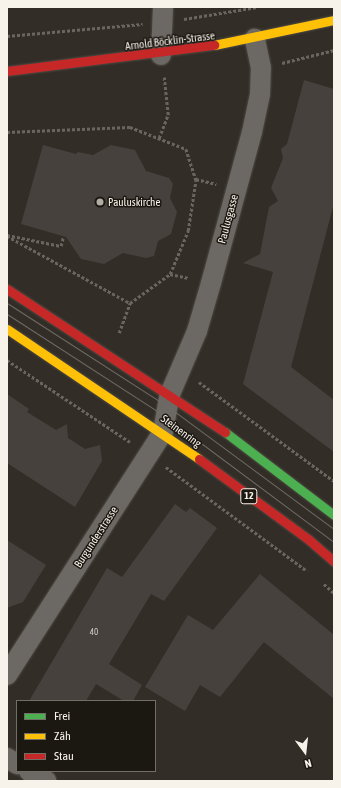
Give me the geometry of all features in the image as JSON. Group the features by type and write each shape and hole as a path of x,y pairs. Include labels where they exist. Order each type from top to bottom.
{"main road":[{"name":"Arnold Böcklin-Strasse","path":"7,71 161,55 255,39 334,20"},
{"path":"7,290 110,354 250,449 334,515"},
{"name":"Steinenring","path":"7,328 163,432 308,538 334,562"}],"street":[{"path":"161,55 162,14"},
{"name":"Paulusgasse","path":"170,394 197,331 252,132 260,94 261,68 255,39"},
{"name":"Burgunderstrasse","path":"7,675 163,432 170,394"},
{"path":"7,758 16,763"},
{"path":"31,772 46,781"}],"path":[{"path":"7,36 162,14 212,16 257,7"},
{"path":"261,68 334,50"},
{"path":"158,138 168,115 161,55"},
{"path":"7,132 130,127 186,149 196,179 188,231 170,274 130,304 110,354"},
{"path":"196,179 214,184"},
{"path":"7,235 130,304"},
{"path":"7,235 61,246 63,236"},
{"path":"170,274 192,279"},
{"path":"7,360 134,444"},
{"path":"164,465 308,572"},
{"path":"320,581 334,593"}],"building":[{"path":"304,80 334,89 334,203 291,367 334,400 334,452 243,384 273,272 243,263 260,254 269,207 278,201 271,188 283,158 281,149 287,144"},
{"name":"Pauluskirche","path":"43,145 76,154 78,152 93,155 111,145 135,150 146,171 169,178 173,184 170,198 177,212 171,234 158,241 154,256 146,258 123,253 104,264 81,259 66,237 21,224"},
{"path":"7,394 29,409 27,412 56,430 67,424 68,438 85,449 100,445 102,461 75,507 7,463"},
{"path":"175,504 186,512 190,508 217,528 164,601 151,594 109,664 142,685 134,700 122,700 96,684 87,700 30,700 107,568 122,577"},
{"path":"7,540 46,565 23,602 7,608"},
{"path":"260,574 334,635 334,699 264,642 220,697 200,685 185,711 145,687 188,615 213,630"}],"tram line":[{"path":"7,303 167,406 334,529"},
{"path":"7,314 166,417 334,542"}],"traffic: fast":[{"path":"225,432 334,515"}],"traffic: slow":[{"path":"214,45 334,20"},
{"path":"7,329 199,459"}],"traffic: jam":[{"path":"7,71 214,45"},
{"path":"7,289 225,432"},
{"path":"199,459 308,539 334,562"}],"place":[{"name":"Pauluskirche","path":"100,202"}]}
